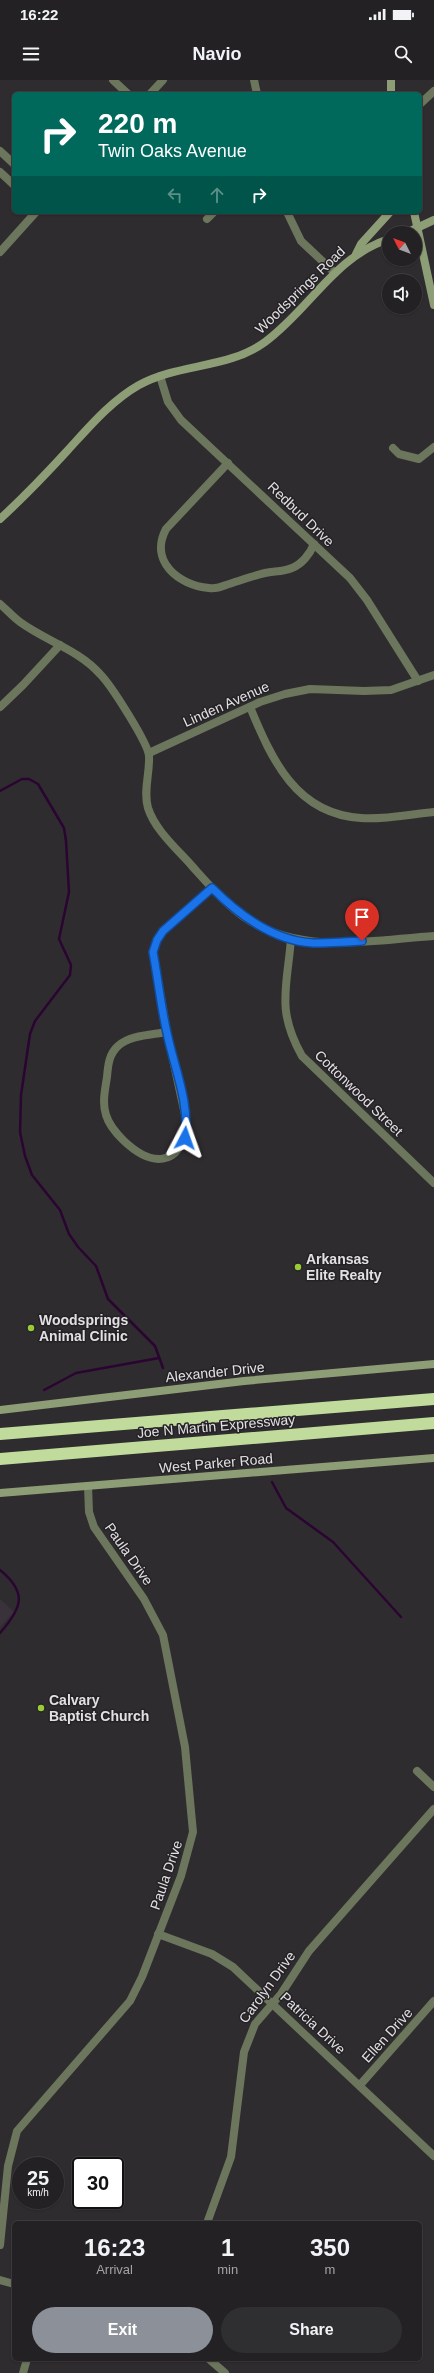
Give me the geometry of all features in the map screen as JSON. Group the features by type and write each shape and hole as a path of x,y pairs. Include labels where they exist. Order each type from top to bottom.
{"highway":[{"name":"Joe N Martin Expressway","path":"0,1434 434,1399"},
{"name":"Joe N Martin Expressway","path":"0,1459 434,1423"}],"street":[{"path":"113,80 126,92"},
{"path":"152,92 163,80"},
{"path":"254,80 257,92"},
{"path":"391,80 391,92"},
{"path":"422,102 434,90"},
{"path":"0,151 12,162"},
{"path":"0,172 12,183"},
{"path":"0,252 34,214"},
{"path":"207,219 212,214"},
{"path":"288,214 301,241 335,273"},
{"path":"356,254 361,244 388,214"},
{"path":"414,214 417,226"},
{"path":"422,227 434,220"},
{"name":"Woodsprings Road","path":"0,519 26,496 94,421 121,397 160,376 230,359 252,350 276,333 335,273 356,254 382,241"},
{"path":"422,248 434,305"},
{"name":"Redbud Drive","path":"160,376 165,394 174,411 350,578 367,600 418,681"},
{"path":"393,448 399,454 419,459 434,447"},
{"path":"228,463 166,529 162,536 160,552 164,564 171,572 190,585 217,588 256,576 292,568 307,556 314,544"},
{"path":"0,604 20,622 86,661 100,674 136,729 149,753 149,770 145,797 149,810 170,840 229,906 251,921 291,939 312,943 434,936"},
{"path":"0,707 24,685 60,645"},
{"name":"Linden Avenue","path":"149,753 275,696 300,690 391,690 434,675"},
{"path":"250,707 274,762 297,790 312,803 334,813 363,818 434,812"},
{"path":"167,1032 131,1039 112,1052 103,1103 106,1116 113,1129 135,1151 146,1158 156,1160 172,1154 179,1147 185,1138 187,1124 185,1109 167,1032 153,952 157,940 169,925 212,888"},
{"name":"Cottonwood Street","path":"291,939 284,1003 292,1038 302,1056 434,1183"},
{"name":"Alexander Drive","path":"0,1410 244,1381 434,1364"},
{"name":"West Parker Road","path":"0,1493 434,1458"},
{"name":"Paula Drive","path":"0,2245 8,2166 17,2131 123,2011 142,1977 191,1847 194,1832 185,1747 163,1635 144,1599 94,1527 89,1512 88,1486"},
{"path":"417,1771 434,1787"},
{"name":"Carolyn Drive","path":"208,2221 231,2157 247,2040 255,2024 281,1994 309,1951 434,1809"},
{"name":"Patricia Drive","path":"158,1934 212,1954 228,1962 434,2156"},
{"name":"Ellen Drive","path":"360,2085 434,2002"},
{"path":"0,2280 12,2283"},
{"path":"23,2373 27,2361"},
{"path":"211,2361 225,2373"}],"shaded area":[{"path":"0,1599 14,1612 0,1627"}],"waterway":[{"path":"0,791 22,779 29,779 38,784 64,828 66,841 69,892 59,939 71,965 70,975 35,1021 30,1034 21,1095 20,1132 25,1156 32,1175 60,1210 69,1234 78,1247 96,1266 108,1299 155,1346 163,1368"},
{"path":"44,1390 76,1373 159,1358"},
{"path":"272,1482 286,1508 333,1542 401,1617"},
{"path":"0,1570 15,1586 19,1601 13,1616 0,1633"}],"place":[{"name":"Arkansas Elite Realty","path":"298,1267"},
{"name":"Woodsprings Animal Clinic","path":"31,1328"},
{"name":"Calvary Baptist Church","path":"41,1708"}],"route":[{"path":"185,1138 187,1124 185,1109 167,1032 153,952 157,940 163,931 212,888 229,906 251,921 291,939 312,943 362,941"}]}
